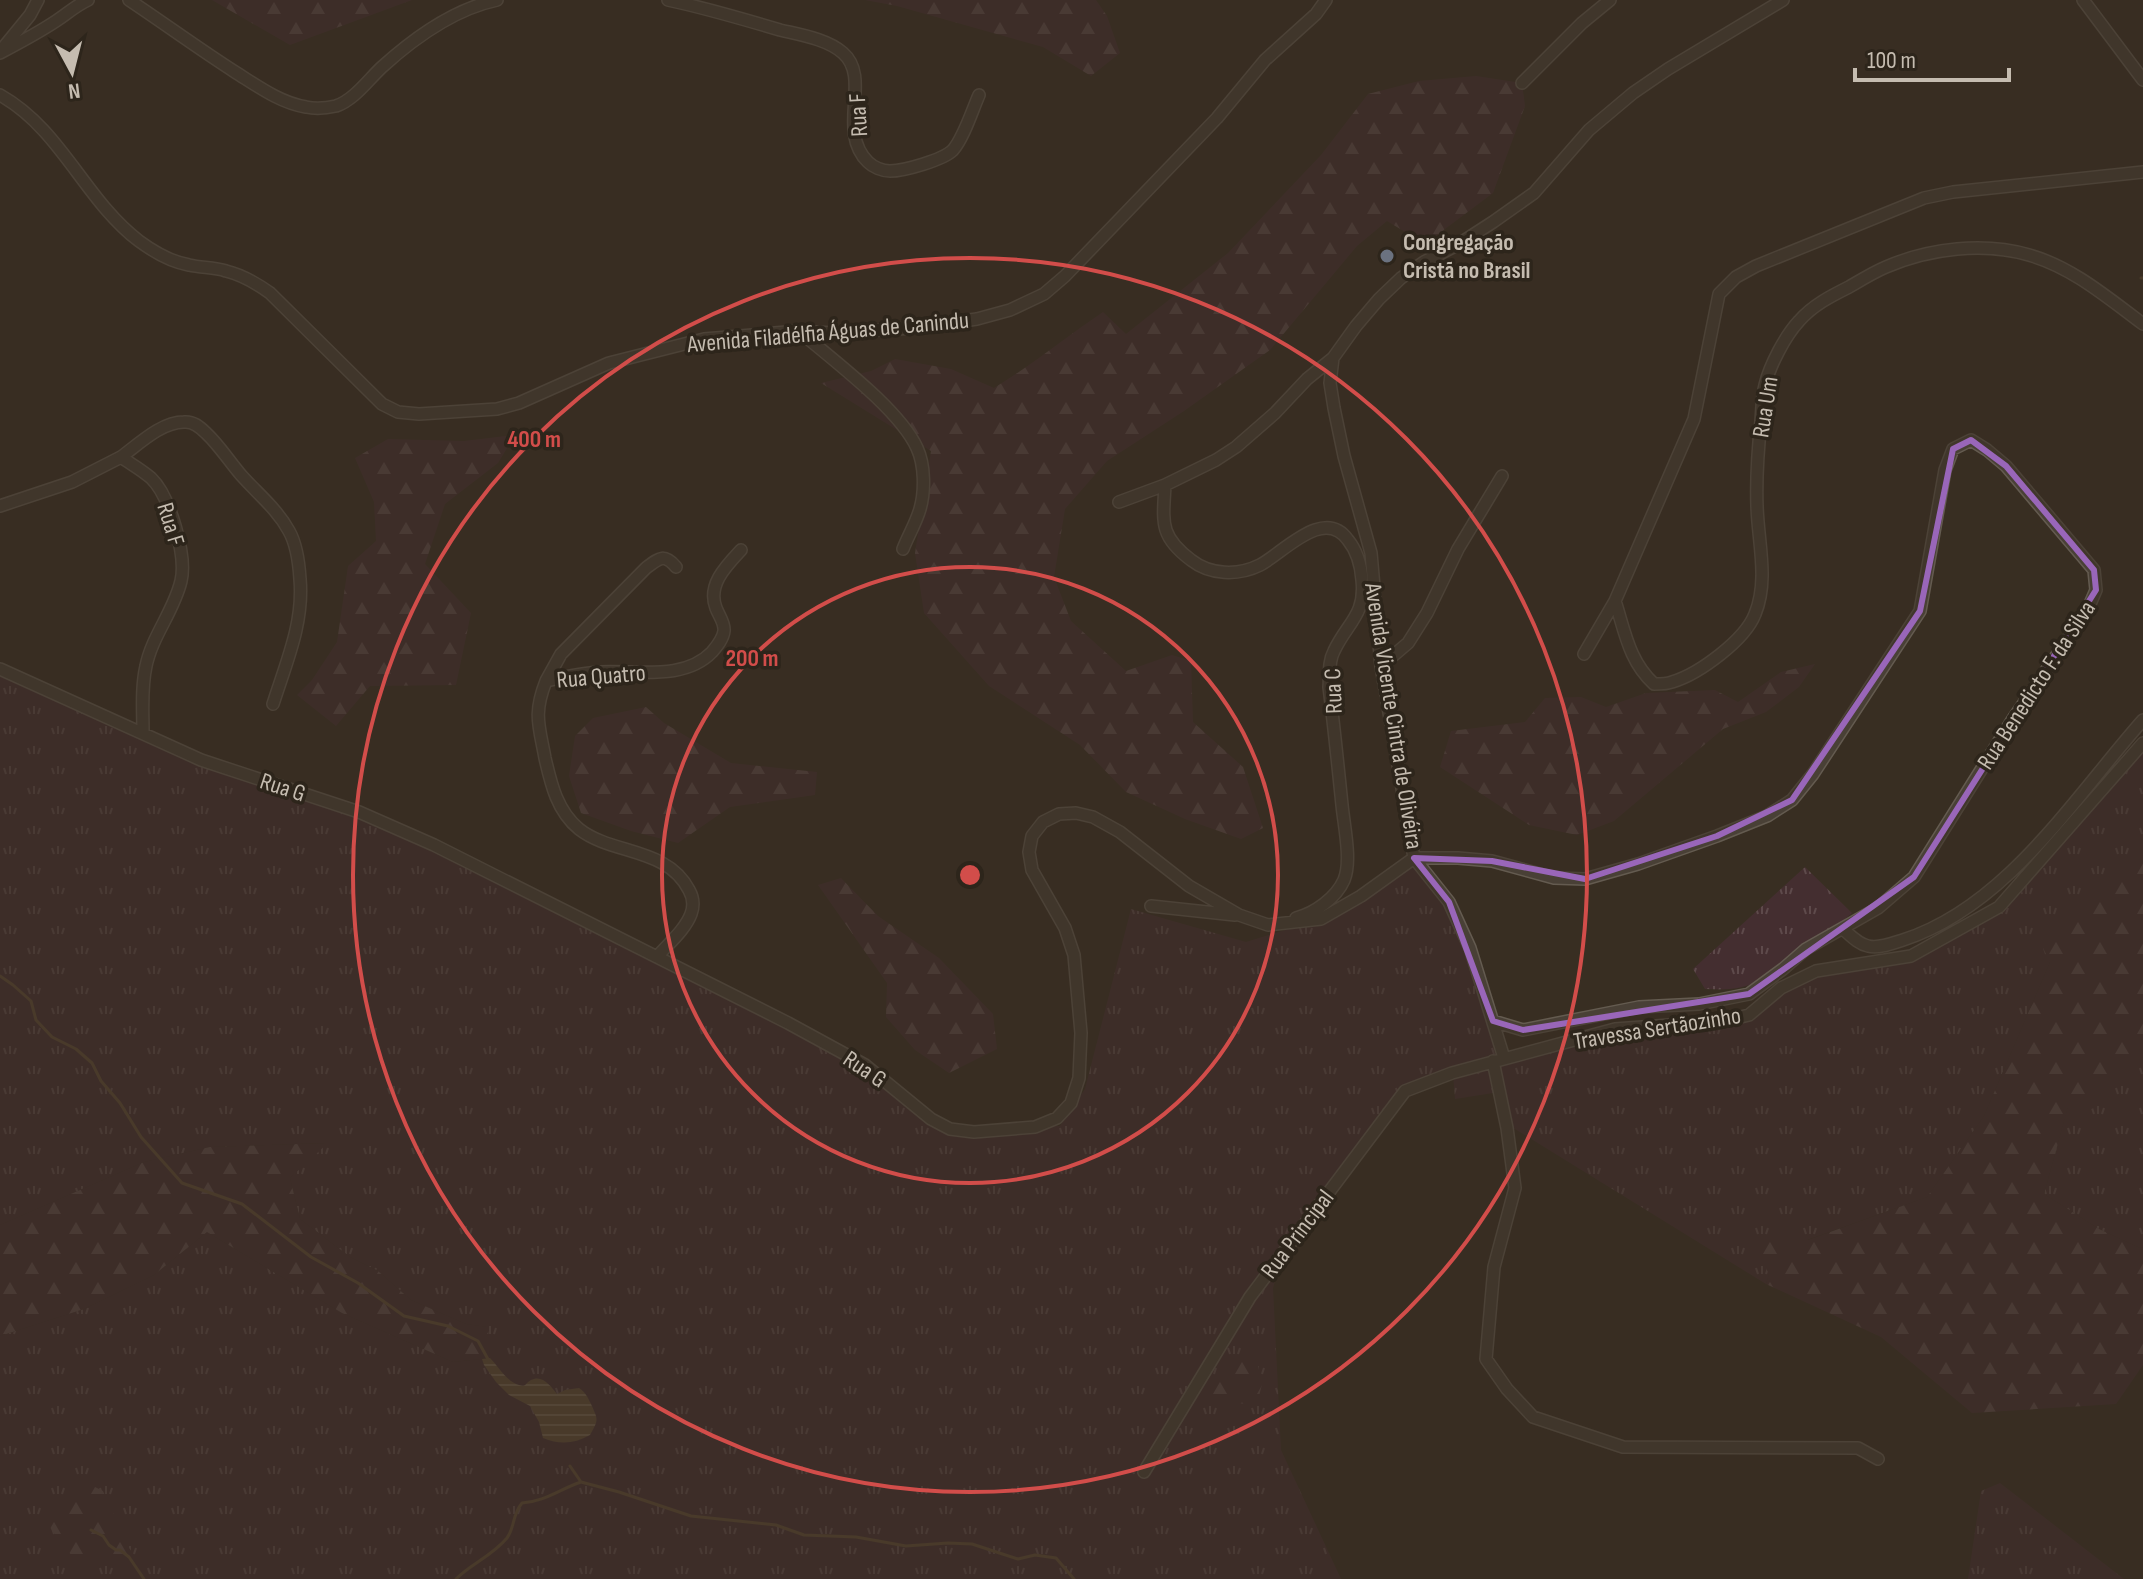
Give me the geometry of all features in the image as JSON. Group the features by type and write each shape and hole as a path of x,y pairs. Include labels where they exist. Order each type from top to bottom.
{"street":[{"path":"0,52 38,0"},
{"path":"0,52 88,0"},
{"path":"129,0 250,81 292,103 320,108 346,101 432,28 471,8 497,0"},
{"name":"Rua F","path":"668,0 822,41 845,54 852,64 856,81 853,111 858,146 868,162 881,170 898,170 946,155 955,147 979,95"},
{"name":"Avenida Filadélfia Águas de Canindu","path":"0,95 17,104 45,130 115,219 143,244 176,261 228,271 270,293 382,404 398,412 419,414 497,409 519,403 609,363 690,342 734,335 799,331 833,333 964,321 1010,310 1044,294 1217,118 1265,60 1316,14 1326,0"},
{"path":"1522,83 1582,23 1610,0"},
{"path":"1119,502 1165,485 1236,447 1333,358 1371,308 1401,278 1459,244 1534,193 1589,130 1619,104 1668,69 1783,0"},
{"path":"2083,0 2143,80"},
{"path":"1584,654 1615,601 1694,419 1719,294 1736,277 1924,198 1953,192 2143,172"},
{"name":"Rua Um","path":"1615,601 1634,661 1654,684 1670,683 1691,674 1724,653 1754,619 1763,578 1757,506 1757,453 1765,386 1771,366 1798,322 1819,302 1886,267 1924,254 1979,248 2003,249 2032,256 2066,270 2143,324"},
{"path":"799,331 904,426 919,451 923,481 920,508 903,549"},
{"name":"Avenida Vicente Cintra de Olivéira","path":"1333,358 1330,383 1334,408 1371,553 1381,666 1414,858 1449,902 1470,948 1493,1021 1499,1059 1515,1188 1494,1267 1486,1359 1507,1389 1533,1417 1623,1447 1858,1448 1878,1459"},
{"path":"0,506 72,482 121,457 159,430 176,423 190,422 204,431 271,505 290,533 296,551 302,602 296,633 273,704"},
{"name":"Rua Benedicto F. da Silva","path":"1414,858 1492,861 1554,878 1585,879 1638,864 1730,831 1767,816 1792,800 1813,774 1920,611 1945,470 1953,449 1971,440 2006,466 2094,570 2096,590 2087,611 2013,719 1914,877 1878,908 1806,949 1749,994 1699,1004 1639,1007 1523,1030 1493,1021"},
{"name":"Rua F","path":"121,457 153,480 162,493 175,524 182,565 178,590 146,666 143,733"},
{"path":"1381,666 1408,643 1427,613 1458,549 1502,476"},
{"name":"Rua C","path":"1165,485 1163,513 1169,541 1197,565 1219,573 1242,572 1260,565 1302,536 1320,528 1334,528 1344,533 1355,548 1363,602 1333,652 1329,687 1347,870 1343,883 1329,901 1304,915 1268,925"},
{"name":"Rua Quatro","path":"657,957 691,913 693,897 686,883 670,869 652,857 580,830 560,806 551,784 537,714 539,697 546,681 593,672 668,671 703,661 721,641 724,630 715,606 715,584 741,550"},
{"path":"546,681 561,654 646,568 664,558 670,559 676,567"},
{"name":"Rua G","path":"0,669 201,760 359,812 434,845 788,1023 865,1065 931,1119 950,1129 974,1132 1035,1127 1057,1118 1071,1103 1079,1078 1081,1033 1074,955 1065,928 1032,870 1029,852 1032,836 1043,822 1059,814 1076,813 1093,817 1120,832 1189,886 1239,915 1268,925 1321,919 1361,896 1414,858"},
{"path":"1843,929 1867,946 1888,945 1926,933 1960,913 2007,875 2045,835 2143,720"},
{"name":"Travessa Sertãozinho","path":"1499,1059 1615,1029 1724,1021 1749,1015 1781,988 1816,971 1911,956 1999,907 2143,743"},
{"path":"1151,906 1239,915"},
{"name":"Rua Principal","path":"1144,1472 1250,1297 1405,1091 1499,1059"}],"highlighted area":[{"path":"1971,440 2006,466 2094,570 2096,590 1914,877 1749,994 1523,1030 1493,1021 1449,902 1414,858 1492,861 1585,879 1717,836 1792,800 1920,611 1953,449"}],"green space":[{"path":"212,0 412,0 290,45"},
{"path":"865,0 1096,0 1107,16 1120,53 1091,76 1043,47"},
{"path":"1476,76 1522,83 1525,106 1493,193 1425,244 1387,221 1357,246 1270,350 1107,461 1065,509 1054,577 1071,621 1126,671 1172,655 1191,661 1193,722 1243,767 1263,828 1241,839 1185,819 1126,792 1080,745 989,686 924,613 915,553 931,451 821,383 871,371 895,359 951,369 994,388 1103,312 1126,334 1228,253 1321,155 1368,94 1419,81"},
{"path":"515,435 498,463 445,504 425,564 471,613 456,685 370,686 336,726 297,695 312,680 337,642 348,566 376,541 374,502 355,458 388,439 464,441"},
{"path":"1815,664 1799,687 1766,712 1723,729 1614,821 1577,835 1529,825 1440,767 1451,731 1525,722 1545,698 1581,697 1606,707 1646,693 1715,690 1738,702 1781,672"},
{"path":"0,668 143,733 359,812 865,1065 950,1129 1060,1126 1085,1089 1131,909 1246,942 1321,919 1414,858 1449,902 1504,1057 1615,1029 1749,1015 1816,971 1911,956 1999,907 2143,743 2143,855 2050,962 1984,1116 1927,1197 1807,1240 1762,1238 1769,1274 1766,1284 1515,1129 1507,1128 1499,1092 1455,1099 1453,1074 1405,1091 1284,1251 1273,1288 1281,1450 1341,1579 0,1579 0,1336 84,1309 154,1275 207,1232 342,1313 453,1362 490,1358 487,1327 466,1324 411,1300 378,1271 350,1257 300,1219 290,1178 326,1143 210,1147 144,1162 0,1225"},
{"path":"646,707 664,723 731,763 817,772 815,795 730,807 678,843 631,831 581,813 569,776 575,736 593,718"},
{"path":"2143,855 2143,1057 2092,1109 2068,1107 2044,1194 2099,1229 2143,1247 2143,1365 2116,1404 1972,1413 1881,1337 1766,1284 1769,1274 1755,1247 1756,1241 1778,1237 1808,1240 1927,1197 1984,1116 2050,962 2042,946"},
{"path":"1805,867 1852,913 1796,960 1764,979 1730,989 1705,989 1693,969"},
{"path":"841,878 878,916 939,958 993,1014 997,1049 949,1073 915,1050 886,1017 887,983 818,885"},
{"path":"2143,1057 2143,1247 2140,1248 2099,1229 2044,1194 2068,1106"},
{"path":"328,1143 290,1178 300,1219 350,1257 378,1271 411,1300 466,1324 488,1327 490,1358 453,1362 342,1313 207,1232 154,1275 84,1309 0,1336 0,1225 144,1162 210,1147"},
{"path":"1249,1356 1257,1360 1262,1384 1257,1404 1222,1403 1211,1396 1224,1369"},
{"path":"2000,1483 2124,1579 1968,1579 1981,1491"},
{"path":"89,1484 103,1491 119,1534 132,1552 131,1560 116,1566 72,1556 42,1517 63,1504 77,1489"}],"shaded area":[{"path":"490,1358 519,1385 539,1379 557,1394 579,1388 596,1417 590,1435 567,1442 543,1438 530,1406 509,1395 484,1365 482,1359"}],"waterway":[{"path":"0,976 31,1001 36,1020 52,1037 76,1049 92,1063 101,1081 120,1103 141,1137 182,1183 242,1204 311,1257 358,1283 404,1316 448,1326 478,1341 489,1361"},
{"path":"570,1466 581,1482 691,1516 776,1525 804,1535 856,1537 906,1546 972,1544 1018,1559 1035,1555 1056,1558 1074,1579"},
{"path":"456,1579 507,1538 522,1503 545,1498 581,1482"},
{"path":"91,1530 129,1557 144,1579"}],"place":[{"name":"Congregação Cristã no Brasil","path":"1387,256"}]}
